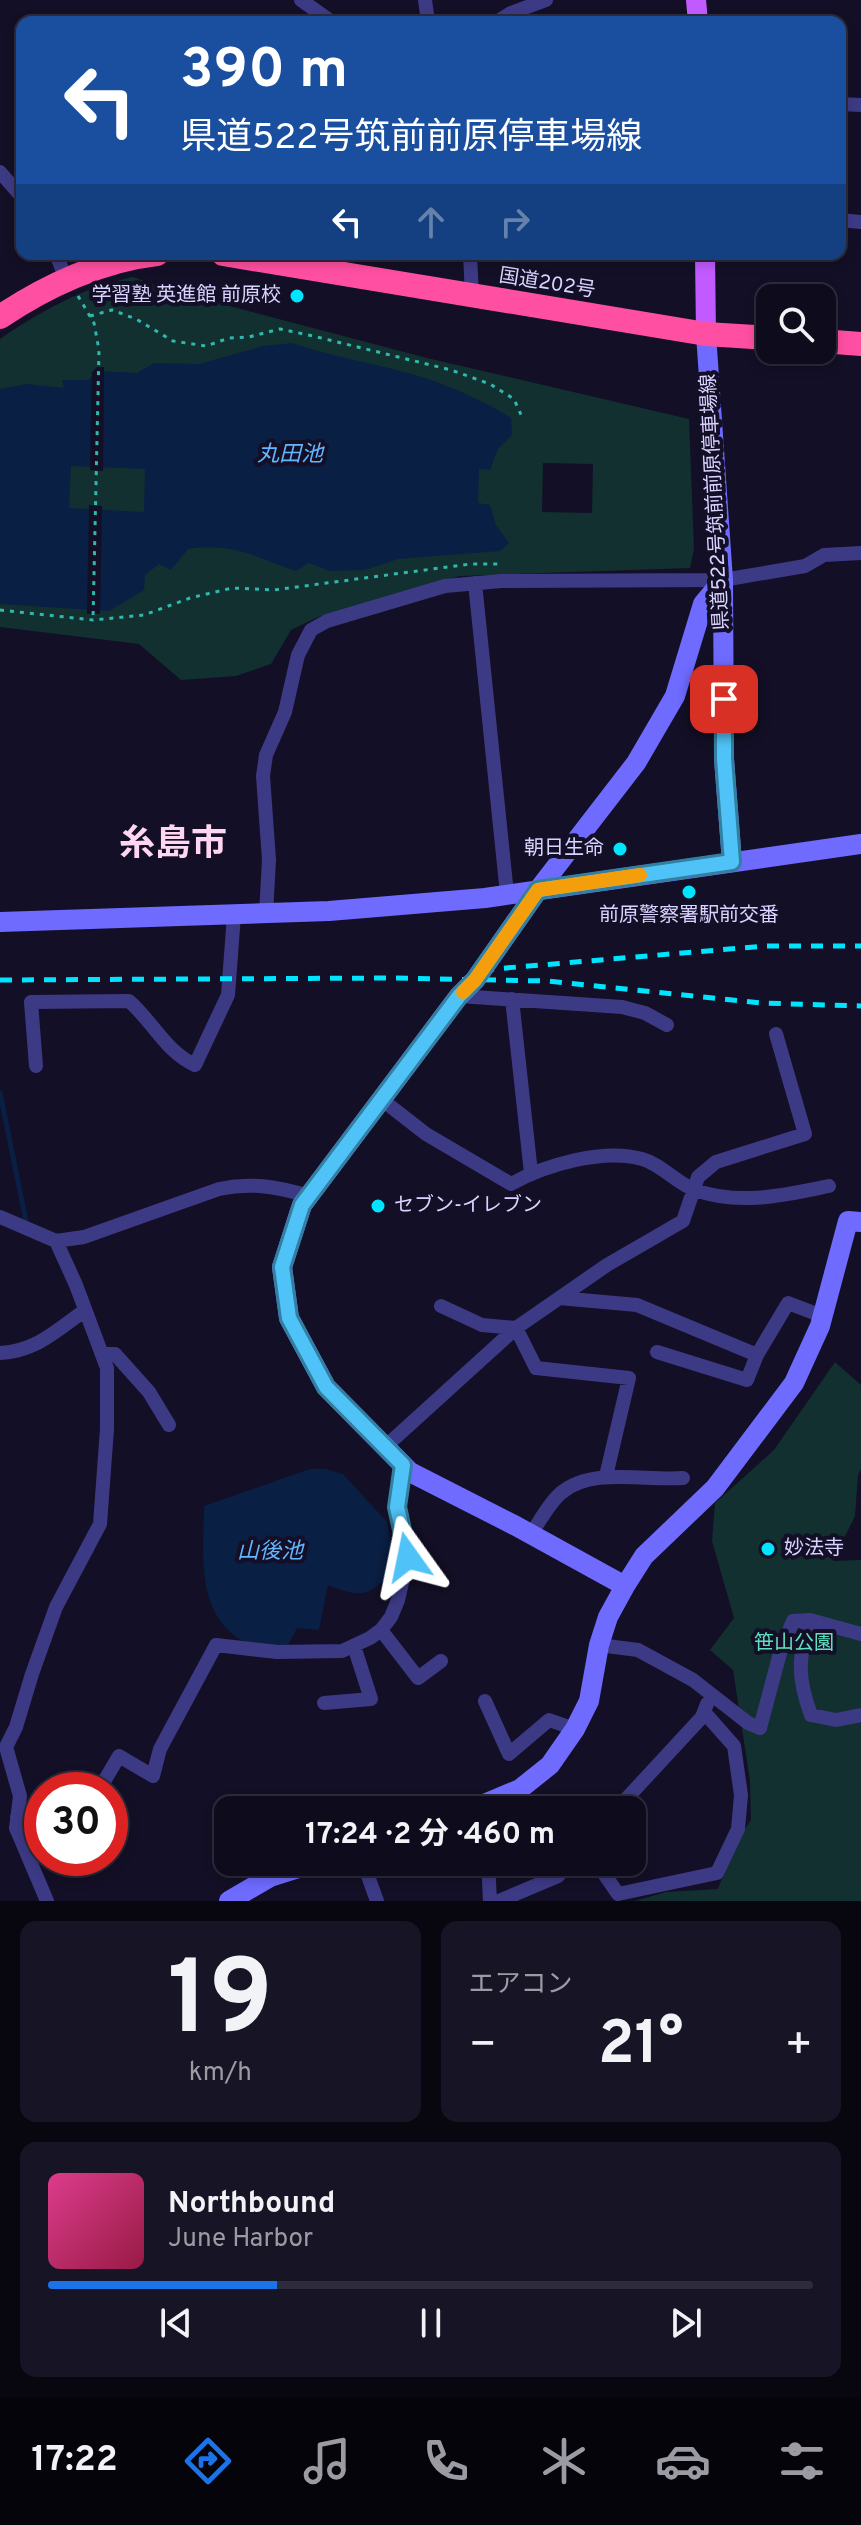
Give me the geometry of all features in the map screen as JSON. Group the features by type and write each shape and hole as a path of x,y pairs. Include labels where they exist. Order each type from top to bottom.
{"highway":[{"path":"0,317 66,279 125,260"},
{"name":"国道202号","path":"259,260 706,334 756,337"},
{"path":"836,342 861,344"}],"main road":[{"path":"705,260 706,334"}],"street":[{"path":"301,0 324,16"},
{"path":"506,16 546,0"},
{"path":"0,172 16,190"},
{"path":"58,260 66,279"},
{"path":"470,260 472,296"},
{"name":"県道522号筑前前原停車場線","path":"706,334 723,580 724,759 732,862"},
{"path":"266,914 269,860 263,776 266,755 285,712 298,655 311,630 327,621 445,586 501,581 723,580 805,566 824,555 861,553"},
{"path":"625,1586 410,1472 326,1387 289,1318 282,1267 302,1205 636,763 675,696 703,604 723,580"},
{"path":"475,583 507,894"},
{"path":"0,922 345,910 507,894 861,844"},
{"path":"36,1066 31,1002 121,1001 129,1001 142,1012 162,1040 184,1060 195,1065 228,995 234,915"},
{"path":"459,996 622,1007 645,1013 667,1025"},
{"path":"512,999 531,1173"},
{"path":"385,1447 516,1328 607,1265 683,1221 698,1177 716,1162 805,1134 776,1034"},
{"path":"381,1099 426,1134 511,1184 531,1173 597,1156 642,1159 695,1190 746,1199 765,1199 829,1186"},
{"path":"0,1217 56,1241 84,1237 219,1189 242,1184 260,1184 309,1196"},
{"path":"504,1796 520,1789 550,1765 575,1729 589,1701 599,1645 608,1617 644,1556 715,1488 794,1383 822,1316 848,1221 861,1222"},
{"path":"47,1901 16,1822 20,1796 6,1747 6,1734 56,1607 100,1524 107,1429 107,1368 56,1241"},
{"path":"559,1298 637,1305 757,1355"},
{"path":"657,1352 747,1380 757,1355 788,1303 822,1316"},
{"path":"441,1306 482,1325 516,1328"},
{"path":"0,1353 33,1347 84,1311"},
{"path":"516,1328 536,1368 629,1378 606,1476"},
{"path":"102,1354 115,1354 149,1392 169,1425"},
{"path":"110,1772 119,1756 153,1776 160,1749 216,1645 291,1653 342,1651 381,1630 398,1600 408,1557 397,1507 403,1465"},
{"path":"531,1534 561,1493 587,1480 606,1476 655,1480 683,1478"},
{"path":"599,1645 638,1650 693,1680 748,1723 760,1728 777,1664 793,1621 810,1620 861,1634"},
{"path":"810,1620 802,1644 800,1686 811,1715 836,1720 861,1715"},
{"path":"381,1630 418,1678 441,1661"},
{"path":"324,1703 371,1699 354,1646"},
{"path":"629,1796 704,1712 711,1693"},
{"path":"485,1701 509,1754 549,1720 575,1729"},
{"path":"606,1876 618,1894 717,1873 738,1829 741,1795 734,1746 704,1712"},
{"path":"0,1825 24,1823"},
{"path":"229,1901 273,1876"},
{"path":"368,1876 377,1901"},
{"path":"489,1876 490,1901"},
{"path":"499,1901 558,1876"}],"path":[{"path":"66,279 94,323 98,362 93,620"},
{"path":"90,316 112,310 136,319 173,341 206,346 229,338 249,337 280,329 313,336 451,370 490,384 514,399 522,417"},
{"path":"0,610 93,620 144,615 190,598 232,588 274,590 470,564 498,564 501,581"}],"green space":[{"path":"133,277 169,290 427,358 689,419 694,549 690,568 460,576 318,617 291,630 271,664 236,676 181,680 139,644 0,627 0,339 64,301","holes":["543,463 593,464 592,513 542,512"]},
{"name":"笹山公園","path":"835,1362 861,1385 861,1469 855,1516 833,1561 861,1560 861,1901 635,1901 666,1892 718,1889 735,1844 751,1820 750,1781 733,1670 710,1650 734,1618 712,1541 715,1503 774,1450"}],"water":[{"name":"丸田池","path":"292,343 408,373 458,391 511,418 512,435 498,449 490,470 479,469 478,503 490,505 496,525 509,543 500,551 398,559 365,570 330,571 309,563 296,571 232,549 188,549 171,570 159,564 145,575 144,590 109,611 0,604 0,389 27,384 64,388 62,380 88,380 99,371 137,373 154,363 199,364 263,346","holes":["71,466 145,469 144,512 69,508"]},
{"name":"山後池","path":"310,1469 343,1474 387,1522 395,1568 379,1585 365,1593 328,1585 319,1630 297,1628 287,1647 243,1641 224,1626 208,1595 203,1560 204,1506"}],"pier":[{"path":"97,367 104,367 103,471 90,470 92,372"},
{"path":"89,505 102,506 100,614 87,614"}],"waterway":[{"path":"0,1093 26,1221"}],"railway":[{"path":"482,970 765,946 861,946"},
{"path":"0,980 390,978 547,981 761,1003 861,1006"}],"slow traffic":[{"path":"463,992 475,980 538,890 640,875"}],"place":[{"name":"学習塾 英進館 前原校","path":"297,296"},
{"name":"朝日生命","path":"620,849"},
{"name":"前原警察署駅前交番","path":"689,892"},
{"name":"セブン-イレブン","path":"378,1206"},
{"name":"妙法寺","path":"768,1549"}],"district":[{"name":"糸島市","path":"173,846"}],"route":[{"path":"408,1557 397,1507 403,1465 326,1387 289,1318 282,1267 302,1205 459,996 475,980 538,890 732,862 724,759 724,699"}]}
